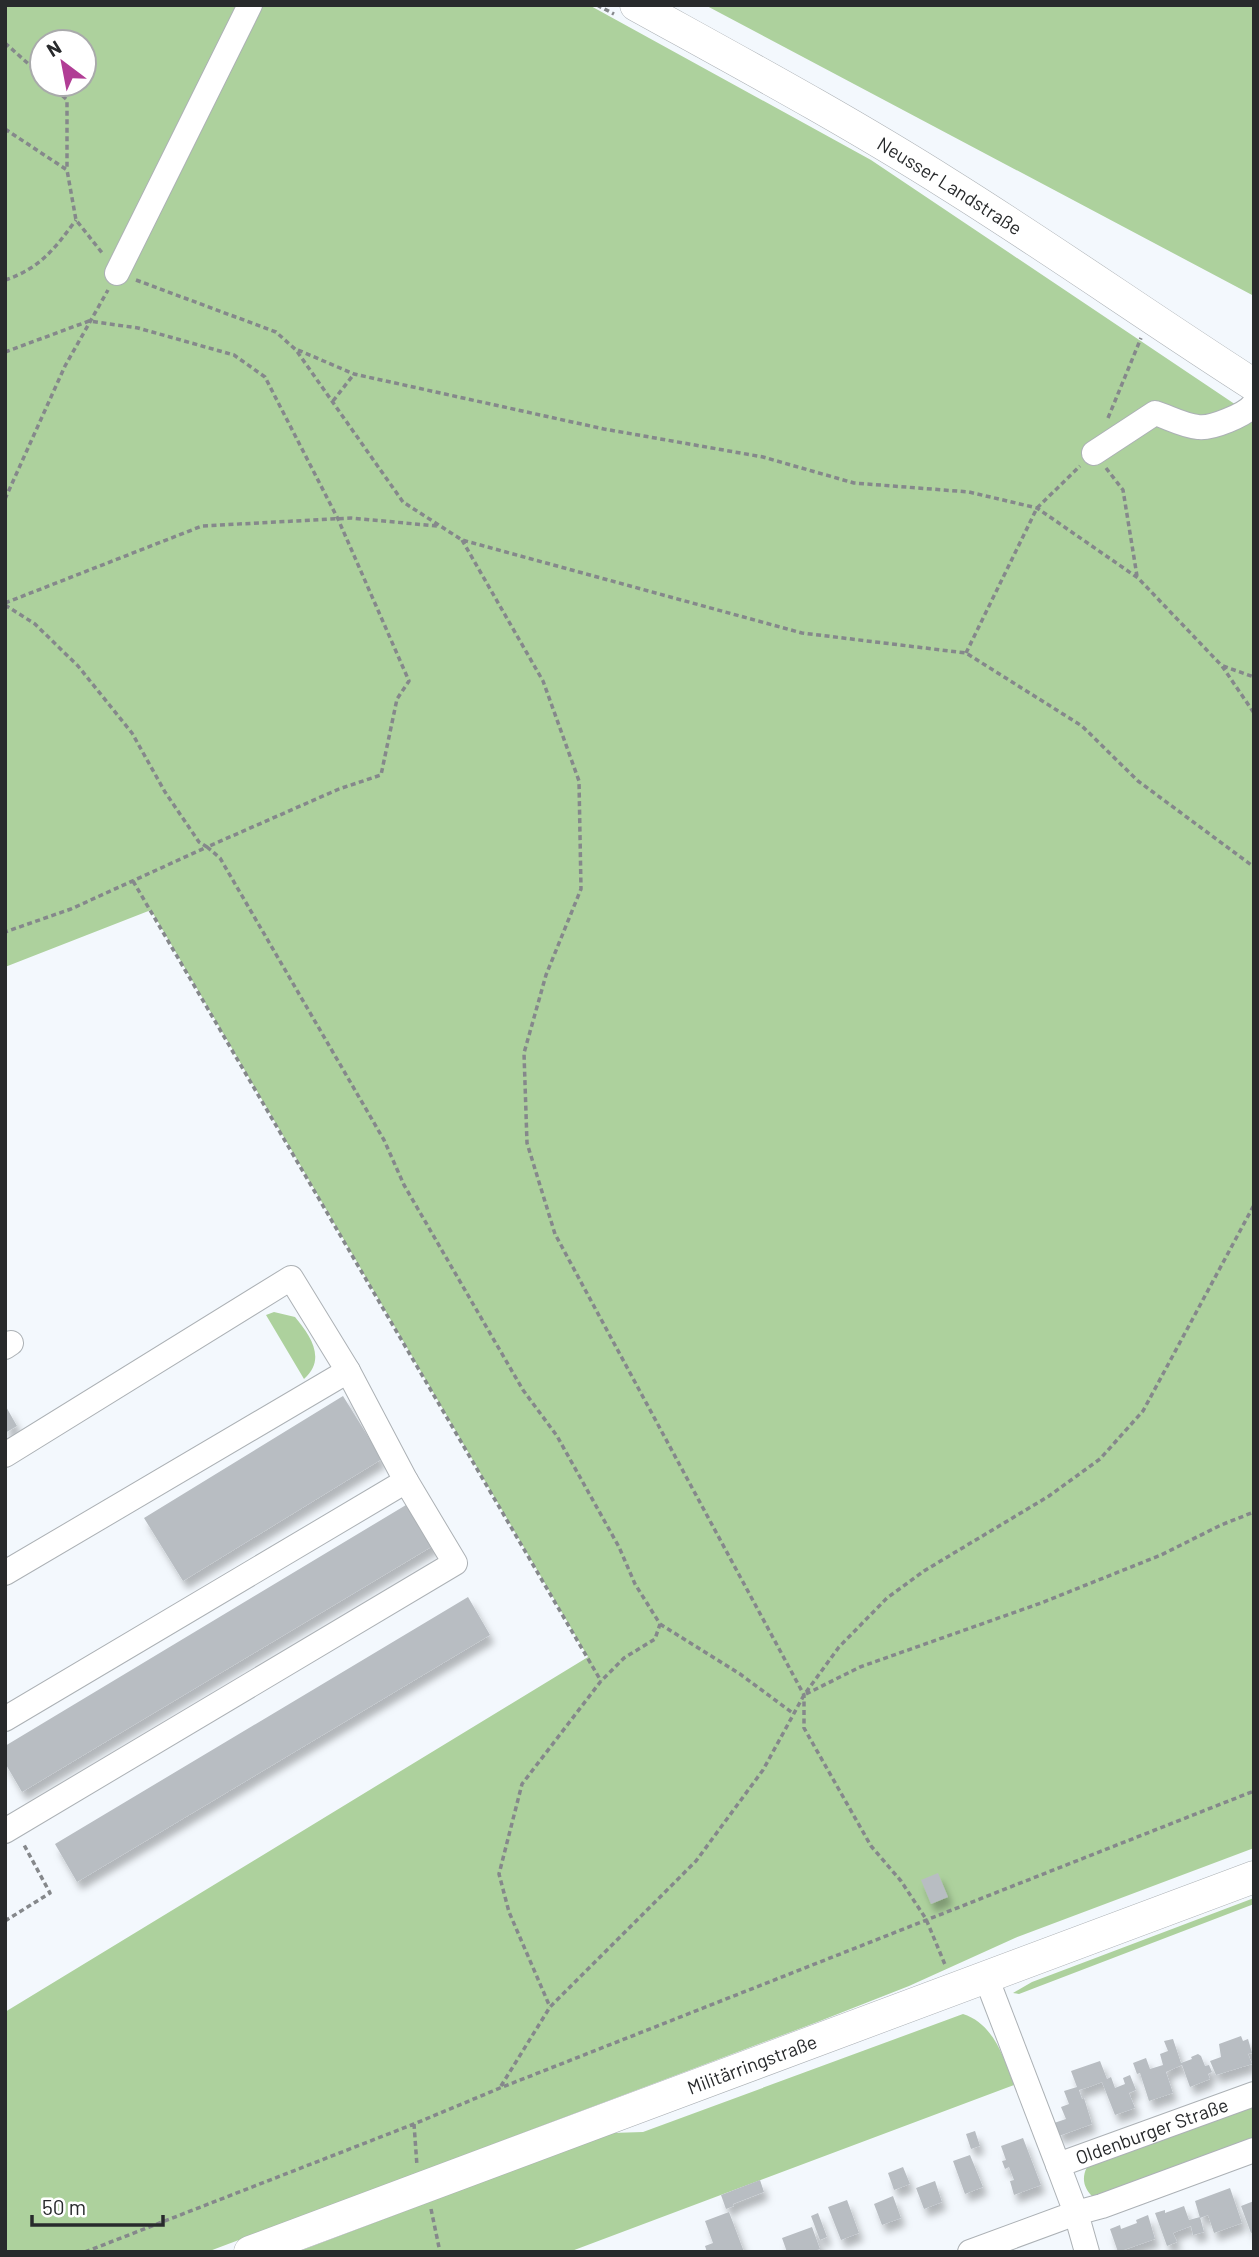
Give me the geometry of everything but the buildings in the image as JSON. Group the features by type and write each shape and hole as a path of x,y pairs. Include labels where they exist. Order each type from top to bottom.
{"main road":[{"name":"Neusser Landstraße","path":"636,5 810,102 949,184 1150,319 1245,372"},
{"name":"Militärringstraße","path":"250,2252 1254,1877"}],"street":[{"path":"117,273 250,5"},
{"path":"1094,453 1155,413 1199,428 1229,420 1254,404"},
{"path":"5,1455 291,1278 348,1371 406,1481 455,1563 9,1828"},
{"path":"5,1573 348,1371"},
{"path":"5,1719 406,1481"},
{"path":"977,1981 1058,2165"},
{"name":"Oldenburger Straße","path":"1087,2252 1058,2165 1254,2094"},
{"path":"970,2252 1254,2150"}],"path":[{"path":"5,43 28,64"},
{"path":"65,98 67,170 76,220 117,273 276,332 296,350 402,502 439,526 462,540 802,633 966,653 1082,726 1138,780 1254,867"},
{"path":"5,129 67,170"},
{"path":"5,280 15,277 52,254 76,220"},
{"path":"5,499 65,366 117,273"},
{"path":"966,653 1037,508 1094,453 1133,353 1150,319"},
{"path":"5,352 89,321 138,328 234,355 265,377 338,519 409,681 397,699 381,775 339,789 71,909 5,932"},
{"path":"296,350 354,374 604,429 763,457 854,483 969,492 1037,508 1138,578 1222,666 1254,713"},
{"path":"333,401 354,374"},
{"path":"1094,453 1123,490 1138,578"},
{"path":"5,604 202,526 338,519 439,526"},
{"path":"462,540 543,681 579,780 581,889 546,975 524,1053 527,1143 555,1234 804,1695 804,1728 871,1846 901,1881 926,1919 947,1970 963,1972 977,1981"},
{"path":"5,604 35,624 78,666 132,733 165,792 199,842 220,858 384,1140 404,1185 523,1390 557,1436 619,1547 635,1584 660,1624 740,1674 794,1714"},
{"path":"1222,666 1254,677"},
{"path":"133,881 601,1681"},
{"path":"500,2088 550,2007 696,1861 763,1770 804,1695 839,1647 887,1598 924,1570 1049,1496 1100,1459 1143,1411 1254,1205"},
{"path":"804,1695 860,1667 1041,1603 1161,1555 1254,1512"},
{"path":"550,2007 509,1912 499,1874 522,1784 601,1681 624,1658 655,1639 660,1624"},
{"path":"85,2252 1254,1791"},
{"path":"5,1921 50,1893 9,1828"},
{"path":"430,2203 440,2252"}],"green space":[{"path":"5,5 589,5 871,160 1254,417 1254,1848 1015,1938 909,1986 820,2021 207,2252 5,2252 5,2012 588,1657 151,910 5,967"},
{"path":"705,5 1254,5 1254,296"},
{"path":"274,1312 295,1317 311,1339 314,1363 304,1379 266,1315"},
{"path":"1254,1898 1254,1904 1019,1994 1013,1993 1032,1982"},
{"path":"963,2014 974,2019 990,2034 1002,2053 1014,2085 569,2252 297,2252 612,2133 643,2132"},
{"path":"1254,2104 1254,2145 1094,2198 1088,2191 1084,2180 1087,2167"}]}
